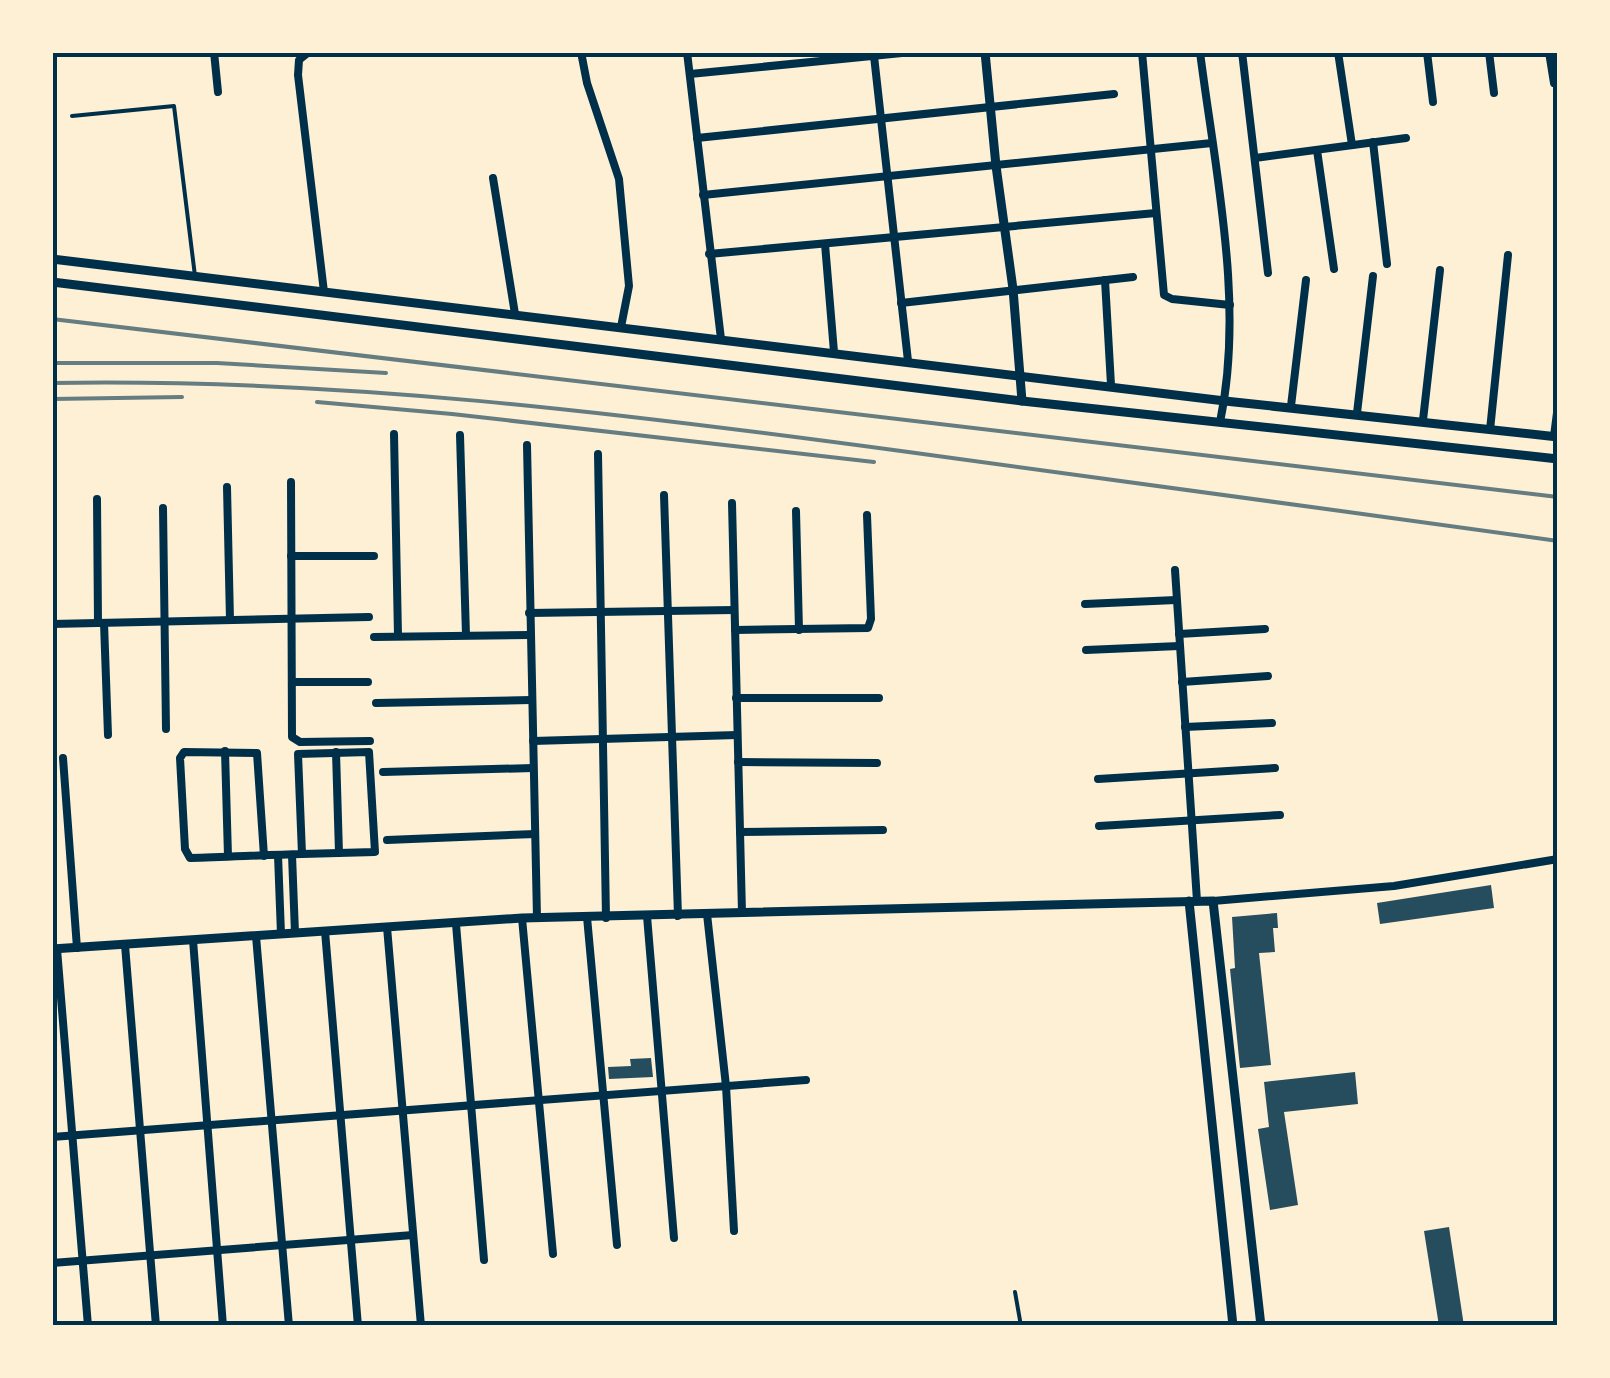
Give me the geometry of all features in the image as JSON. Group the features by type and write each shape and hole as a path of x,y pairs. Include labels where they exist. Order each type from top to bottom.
{"street":[{"path":"214,52 218,92"},
{"path":"310,52 300,60 298,75 324,292"},
{"path":"581,52 618,179 629,286 621,327"},
{"path":"687,52 721,339"},
{"path":"690,74 912,52"},
{"path":"986,52 1022,400"},
{"path":"1142,52 1164,294 1172,300 1230,305"},
{"path":"1200,52 1230,305 1225,400 1220,422"},
{"path":"1242,52 1268,273"},
{"path":"1338,52 1352,145"},
{"path":"1427,52 1433,102"},
{"path":"1489,52 1494,93"},
{"path":"1549,52 1554,83"},
{"path":"874,56 908,361"},
{"path":"697,138 1114,94"},
{"path":"1254,158 1406,138"},
{"path":"1373,142 1387,264"},
{"path":"702,196 1212,143"},
{"path":"1317,150 1334,269"},
{"path":"493,178 514,314"},
{"path":"709,254 1156,213"},
{"path":"825,244 834,352"},
{"path":"1490,430 1508,256"},
{"path":"52,260 1490,430 1556,436 1558,405"},
{"path":"1424,420 1440,270"},
{"path":"178,298 180,274"},
{"path":"1358,413 1373,276"},
{"path":"902,302 1133,277"},
{"path":"1105,280 1111,385"},
{"path":"1291,406 1306,280"},
{"path":"52,282 1022,400 1558,459"},
{"path":"471,333 474,310"},
{"path":"394,434 398,636"},
{"path":"460,436 466,634"},
{"path":"527,445 537,918"},
{"path":"598,454 606,918"},
{"path":"291,482 295,740 370,741"},
{"path":"228,487 230,620"},
{"path":"664,495 678,916"},
{"path":"97,498 108,734"},
{"path":"732,503 742,913"},
{"path":"162,508 166,729"},
{"path":"796,511 799,630"},
{"path":"735,630 863,630 870,625 867,515"},
{"path":"292,556 374,556"},
{"path":"1175,570 1193,901 1234,1326"},
{"path":"1084,604 1176,600"},
{"path":"529,612 734,610"},
{"path":"52,624 369,617"},
{"path":"1179,634 1265,629"},
{"path":"374,636 529,634"},
{"path":"1086,650 1179,646"},
{"path":"1182,682 1268,676"},
{"path":"292,682 368,682"},
{"path":"736,698 879,698"},
{"path":"376,703 532,700"},
{"path":"1185,727 1272,724"},
{"path":"533,741 737,736"},
{"path":"264,856 259,756 254,751 184,752 180,758 186,856 264,856 297,854 375,852 371,755 365,751 297,756 297,854 295,933"},
{"path":"225,752 228,856"},
{"path":"336,752 339,853"},
{"path":"63,758 77,948"},
{"path":"738,762 877,763"},
{"path":"384,772 534,768"},
{"path":"1098,779 1275,768"},
{"path":"1099,826 1280,814"},
{"path":"740,832 883,830"},
{"path":"386,840 535,834"},
{"path":"278,855 281,934"},
{"path":"88,1326 55,949 522,918 1213,900 1394,886 1558,859"},
{"path":"1213,900 1261,1326"},
{"path":"707,914 726,1086 734,1231"},
{"path":"647,916 674,1238"},
{"path":"522,918 553,1254"},
{"path":"588,918 618,1244"},
{"path":"456,924 484,1260"},
{"path":"387,928 421,1326"},
{"path":"325,930 358,1326"},
{"path":"256,936 289,1326"},
{"path":"192,940 223,1326"},
{"path":"125,945 156,1326"},
{"path":"52,1138 806,1080"},
{"path":"52,1263 413,1235"}],"lane":[{"path":"72,116 174,106 195,276"},
{"path":"1015,1292 1021,1326"}],"building":[{"path":"1491,885 1494,908 1380,924 1377,903"},
{"path":"1277,913 1278,928 1273,928 1275,952 1259,953 1271,1065 1240,1068 1230,969 1235,968 1232,917"},
{"path":"651,1058 653,1077 609,1079 608,1067 631,1066 630,1059"},
{"path":"1355,1072 1358,1104 1284,1112 1298,1205 1270,1210 1258,1129 1269,1127 1264,1082"},
{"path":"1449,1227 1464,1326 1439,1326 1424,1231"}],"railway":[{"path":"52,319 1558,497"},
{"path":"52,363 217,363 386,373"},
{"path":"52,383 265,386 584,411 1558,541"},
{"path":"52,399 182,397"},
{"path":"317,402 874,462"}]}
